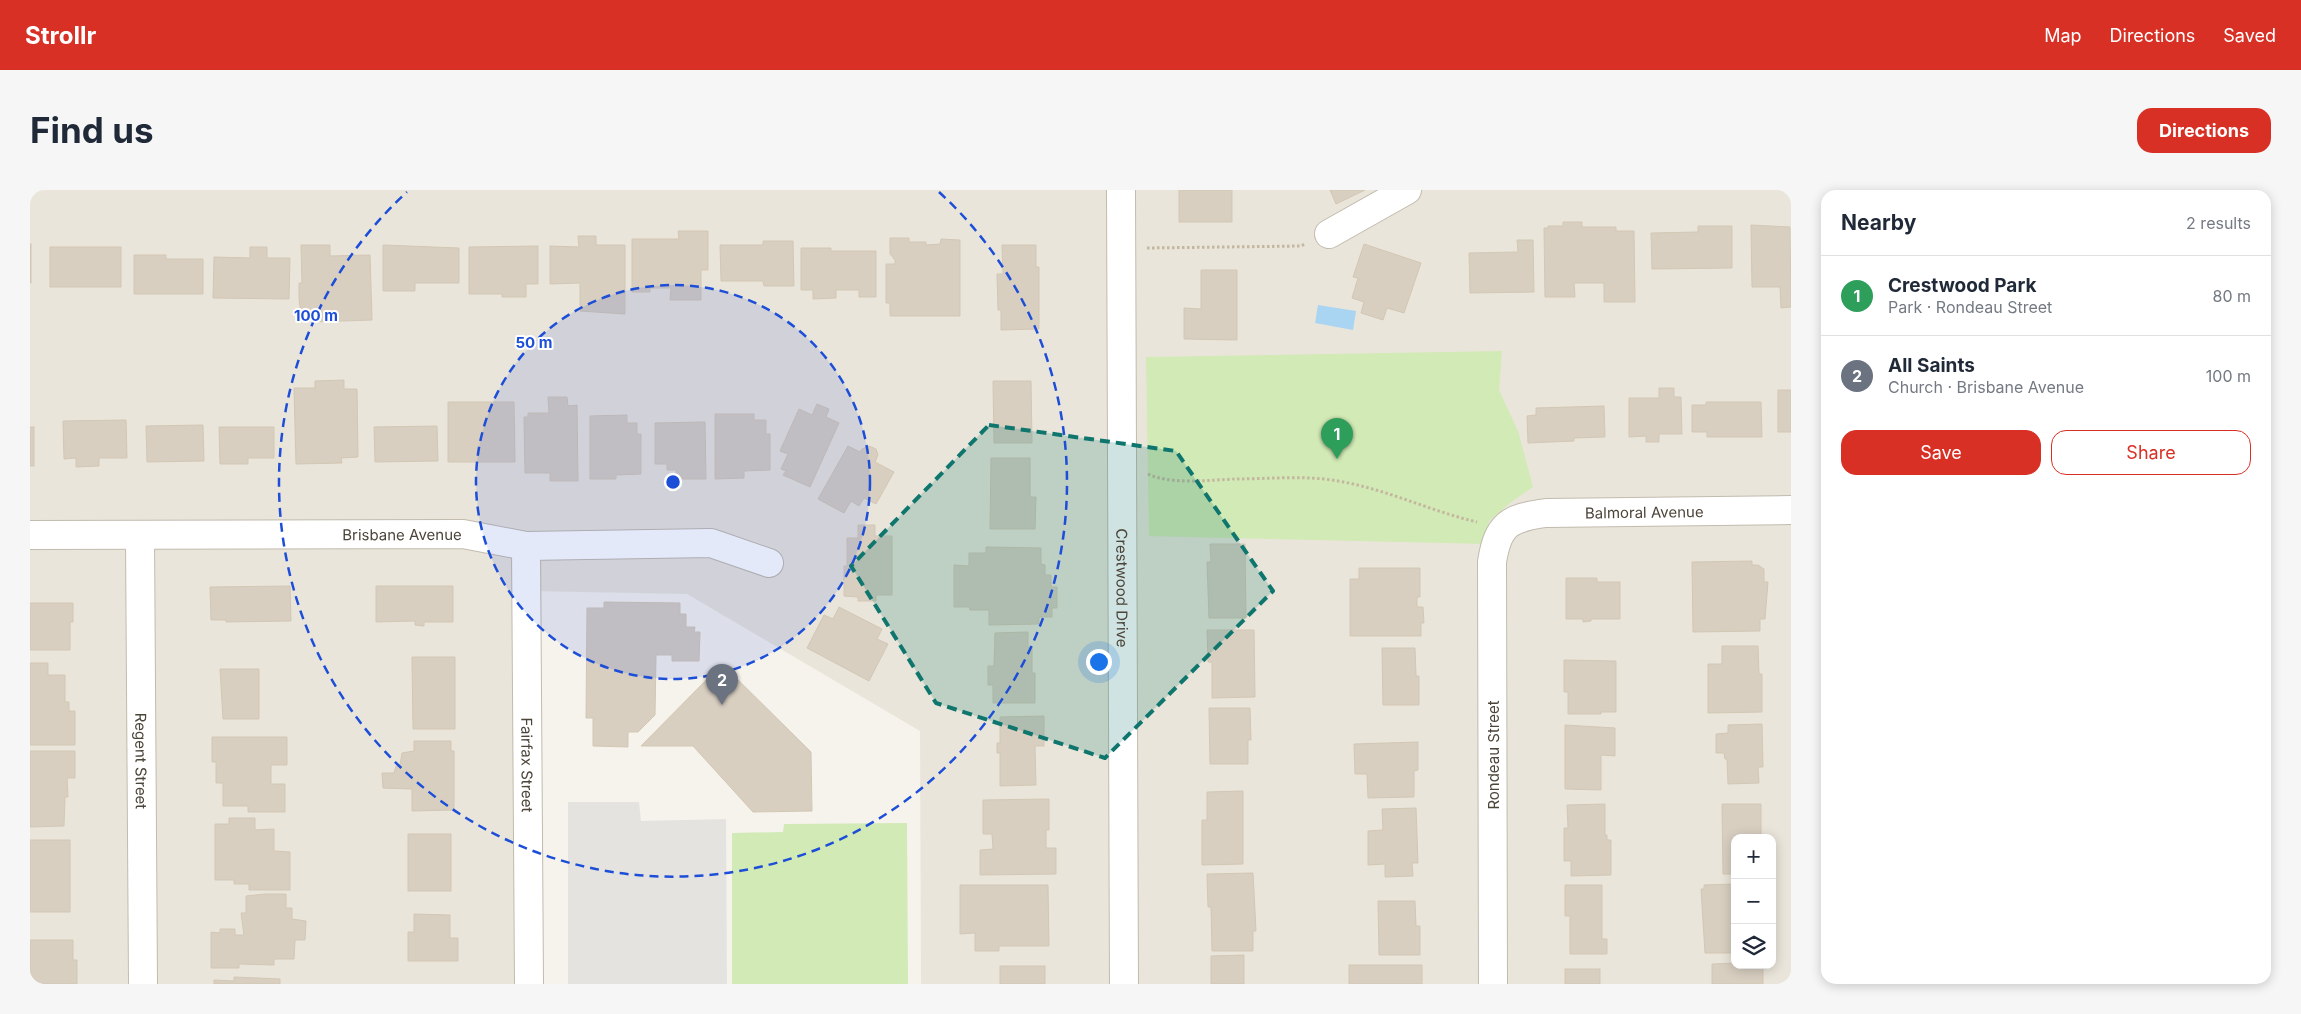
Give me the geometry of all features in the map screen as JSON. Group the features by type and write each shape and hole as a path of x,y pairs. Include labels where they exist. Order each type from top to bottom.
{"street":[{"name":"Crestwood Drive","path":"1121,190 1124,984"},
{"path":"1329,234 1407,190"},
{"name":"Balmoral Avenue","path":"1503,528 1523,516 1546,513 1791,510"},
{"name":"Rondeau Street","path":"1493,984 1492,562 1495,544 1503,528"},
{"name":"Brisbane Avenue","path":"30,535 140,537 463,534 526,546 711,542 770,563"},
{"name":"Regent Street","path":"140,537 144,984"},
{"name":"Fairfax Street","path":"526,546 529,984"}],"path":[{"path":"1121,248 1301,246 1329,234"},
{"path":"1121,460 1156,477 1199,481 1336,480 1365,486 1454,516 1503,528"}],"highlighted area":[{"path":"989,425 1176,451 1273,591 1105,758 936,703 851,566"}],"shaded area":[{"path":"30,190 1791,190 1791,984 921,984 920,731 687,594 527,591 527,984 30,984"},
{"path":"568,802 639,802 641,821 726,819 727,984 568,984"}],"green space":[{"path":"1502,351 1499,390 1518,431 1533,487 1511,502 1489,521 1485,544 1149,536 1146,357"},
{"path":"907,823 908,984 732,984 732,833 783,832 784,824"}],"water":[{"path":"1318,305 1356,311 1353,330 1315,323"}],"building":[{"path":"1179,190 1232,190 1232,222 1179,222"},
{"path":"1330,190 1365,190 1336,204"},
{"path":"1563,222 1582,222 1582,227 1616,227 1616,231 1634,231 1635,302 1604,302 1604,283 1574,283 1575,297 1545,297 1544,228 1548,228 1548,226 1563,226"},
{"path":"1751,225 1790,227 1791,307 1781,308 1780,287 1752,287"},
{"path":"1698,226 1732,226 1732,268 1652,269 1651,233 1698,232"},
{"path":"678,231 708,231 708,270 701,270 701,300 670,300 671,288 650,288 650,292 632,292 632,239 679,239"},
{"path":"578,236 596,236 596,245 625,245 625,314 580,311 580,283 550,284 550,246 579,247"},
{"path":"890,238 909,238 909,242 926,242 926,245 940,244 941,239 960,240 960,316 890,316 890,303 886,303 886,264 895,264 895,260 890,254"},
{"path":"1517,240 1533,240 1534,292 1470,293 1469,253 1518,252"},
{"path":"763,241 793,241 794,286 764,286 763,281 721,281 720,245 763,245"},
{"path":"31,244 31,283 30,283"},
{"path":"1364,244 1421,263 1404,313 1387,308 1383,320 1361,313 1364,302 1352,298 1358,278 1353,277"},
{"path":"301,245 330,245 330,256 370,255 372,320 312,322 311,314 301,314 299,283 302,283"},
{"path":"383,245 459,248 459,283 415,283 415,291 383,291"},
{"path":"1002,245 1036,245 1036,267 1039,267 1039,329 1001,330 1001,310 998,310 997,274 1003,274"},
{"path":"538,246 538,284 526,284 526,297 502,297 502,294 469,294 469,247"},
{"path":"50,247 121,247 121,287 50,287"},
{"path":"250,247 267,247 267,258 290,258 289,299 213,298 214,257 250,258"},
{"path":"801,248 831,248 831,251 876,251 876,297 859,297 859,290 836,290 836,298 813,299 813,290 801,290"},
{"path":"134,255 166,255 166,259 203,259 203,294 134,294"},
{"path":"1201,270 1237,270 1237,340 1184,339 1184,308 1201,309"},
{"path":"344,380 344,389 357,389 358,457 341,458 342,463 296,464 294,388 315,388 315,381"},
{"path":"993,381 1031,381 1032,443 994,443"},
{"path":"1659,388 1674,388 1674,397 1681,397 1682,434 1659,434 1659,442 1646,442 1646,436 1629,437 1629,398 1659,398"},
{"path":"1778,390 1791,390 1791,432 1778,432"},
{"path":"548,397 567,397 568,406 577,405 578,481 550,481 550,473 525,473 524,417 528,417 528,413 549,413"},
{"path":"448,402 514,402 515,462 448,462"},
{"path":"1706,402 1761,402 1762,437 1707,437 1707,432 1692,432 1692,405 1706,405"},
{"path":"817,404 829,409 826,417 839,423 810,487 783,475 786,471 781,469 788,454 780,451 799,409 812,415"},
{"path":"1604,406 1605,437 1574,438 1574,441 1528,443 1527,416 1536,415 1536,408"},
{"path":"715,414 754,414 754,420 766,420 766,434 770,434 770,470 744,471 744,478 715,479"},
{"path":"627,415 627,423 637,423 637,434 641,434 641,474 616,475 616,479 590,479 590,416"},
{"path":"126,420 127,458 99,458 99,466 76,467 76,458 64,459 63,421"},
{"path":"705,422 706,479 676,479 676,470 667,470 667,464 655,464 655,423"},
{"path":"203,425 204,461 147,462 146,426"},
{"path":"437,426 438,461 375,462 374,427"},
{"path":"30,427 34,427 34,466 30,466"},
{"path":"219,427 274,427 274,458 248,458 248,464 220,464"},
{"path":"848,446 860,452 869,446 876,449 878,455 875,462 894,472 876,504 864,498 859,506 851,501 844,513 818,499"},
{"path":"991,458 1030,458 1030,497 1036,497 1035,529 990,529"},
{"path":"858,525 875,525 875,536 892,536 892,595 876,595 876,601 858,601 858,597 844,596 844,566 847,566 847,538 858,538"},
{"path":"1210,544 1245,544 1246,618 1209,618 1207,562 1211,562"},
{"path":"986,547 1041,548 1041,564 1045,565 1045,575 1051,575 1051,587 1057,587 1057,608 1052,608 1052,617 1039,617 1039,624 989,625 989,610 970,610 969,607 954,607 954,565 969,566 969,553 986,553"},
{"path":"1752,561 1752,565 1758,565 1764,569 1764,582 1768,582 1765,619 1760,619 1760,631 1693,632 1692,562"},
{"path":"1359,568 1420,568 1420,597 1417,597 1417,607 1423,607 1424,623 1421,623 1421,636 1350,636 1350,579 1359,579"},
{"path":"1566,578 1597,578 1597,582 1620,582 1620,619 1591,619 1591,621 1583,622 1583,619 1566,619"},
{"path":"290,586 291,621 226,622 226,620 211,620 210,587"},
{"path":"376,586 453,586 453,622 424,622 424,626 415,625 415,621 376,622"},
{"path":"604,602 680,603 680,614 686,614 686,627 695,627 694,632 700,632 699,661 672,661 672,655 656,655 655,715 638,732 628,732 628,747 593,746 593,718 586,718 587,608 604,608"},
{"path":"30,603 73,603 73,622 70,622 70,650 30,650"},
{"path":"839,607 882,629 877,639 888,644 869,681 807,648 824,615 833,619"},
{"path":"1207,630 1254,630 1255,697 1212,698 1212,662 1208,662"},
{"path":"1028,632 1028,647 1032,647 1032,673 1035,673 1035,703 993,703 993,685 988,685 988,666 994,666 995,633"},
{"path":"1722,646 1758,646 1759,674 1762,674 1762,712 1708,713 1708,664 1722,664"},
{"path":"1382,648 1415,648 1416,676 1419,676 1419,705 1383,705"},
{"path":"412,657 455,657 455,729 413,729"},
{"path":"1564,660 1616,661 1616,712 1568,714 1568,692 1564,692"},
{"path":"30,663 48,663 48,675 65,675 65,702 69,702 69,711 75,711 75,745 30,745"},
{"path":"722,664 811,752 812,811 753,812 693,746 641,746"},
{"path":"220,669 259,669 259,719 223,719"},
{"path":"1209,708 1250,708 1251,740 1248,740 1248,764 1210,764"},
{"path":"1044,716 1044,746 1035,746 1036,785 1000,786 1000,753 997,753 997,743 1000,743 1000,717"},
{"path":"1762,724 1763,767 1758,767 1759,783 1728,784 1727,759 1725,759 1724,753 1716,753 1716,734 1728,733 1728,725"},
{"path":"1565,725 1615,728 1615,756 1601,755 1601,790 1565,789"},
{"path":"212,737 287,737 287,765 271,765 271,784 285,784 285,812 248,812 248,806 223,806 223,783 216,783 216,762 212,762"},
{"path":"414,741 451,741 451,751 454,751 454,810 412,811 412,789 383,788 382,773 394,773 396,766 400,765 402,753 414,751"},
{"path":"1418,742 1418,770 1414,771 1414,797 1368,798 1367,774 1355,774 1354,744"},
{"path":"30,751 75,751 75,778 67,778 68,797 65,797 64,826 30,827"},
{"path":"1243,791 1243,864 1202,865 1202,820 1207,820 1207,792"},
{"path":"1049,799 1049,830 1046,830 1046,848 1056,848 1056,874 980,875 980,850 993,849 992,834 983,834 983,800"},
{"path":"1605,804 1605,835 1607,835 1607,840 1611,840 1611,875 1571,876 1571,861 1564,861 1564,828 1568,828 1567,805"},
{"path":"1722,804 1761,804 1761,834 1731,834 1731,874 1723,874"},
{"path":"1416,808 1418,863 1412,863 1413,876 1385,877 1385,864 1368,865 1368,831 1383,830 1382,809"},
{"path":"229,818 255,818 255,830 274,829 274,851 290,852 290,890 249,890 249,884 234,884 234,880 215,880 215,824 229,824"},
{"path":"408,834 451,834 451,891 408,891"},
{"path":"30,840 70,840 70,912 30,912"},
{"path":"1253,873 1256,931 1253,931 1253,951 1212,951 1211,907 1208,907 1207,874"},
{"path":"1731,884 1731,953 1705,953 1701,889 1704,889 1704,885"},
{"path":"960,885 1048,885 1049,946 999,946 999,951 975,951 975,933 960,934"},
{"path":"1565,885 1602,885 1602,939 1607,939 1607,954 1570,954 1570,916 1565,916"},
{"path":"286,894 286,908 292,908 292,919 306,921 305,940 295,940 294,959 274,959 274,965 239,964 239,968 211,968 211,932 220,933 220,929 235,929 235,935 244,935 241,913 246,913 246,896"},
{"path":"1378,901 1415,901 1416,926 1420,926 1420,955 1379,955"},
{"path":"414,914 450,915 450,938 458,938 458,961 408,961 408,932 414,932"},
{"path":"30,940 73,940 73,960 77,960 77,984 30,984"},
{"path":"1244,955 1244,984 1211,984 1211,956"},
{"path":"1731,963 1731,969 1763,969 1763,984 1712,984 1712,964"},
{"path":"1349,965 1422,965 1422,984 1349,984"},
{"path":"1000,966 1045,966 1045,984 1000,984"},
{"path":"1565,969 1600,969 1600,984 1565,984"},
{"path":"234,977 280,979 280,984 214,984 214,980 234,981"}],"place":[{"name":"Crestwood Park","path":"1337,459"},
{"name":"All Saints","path":"722,705"}]}
